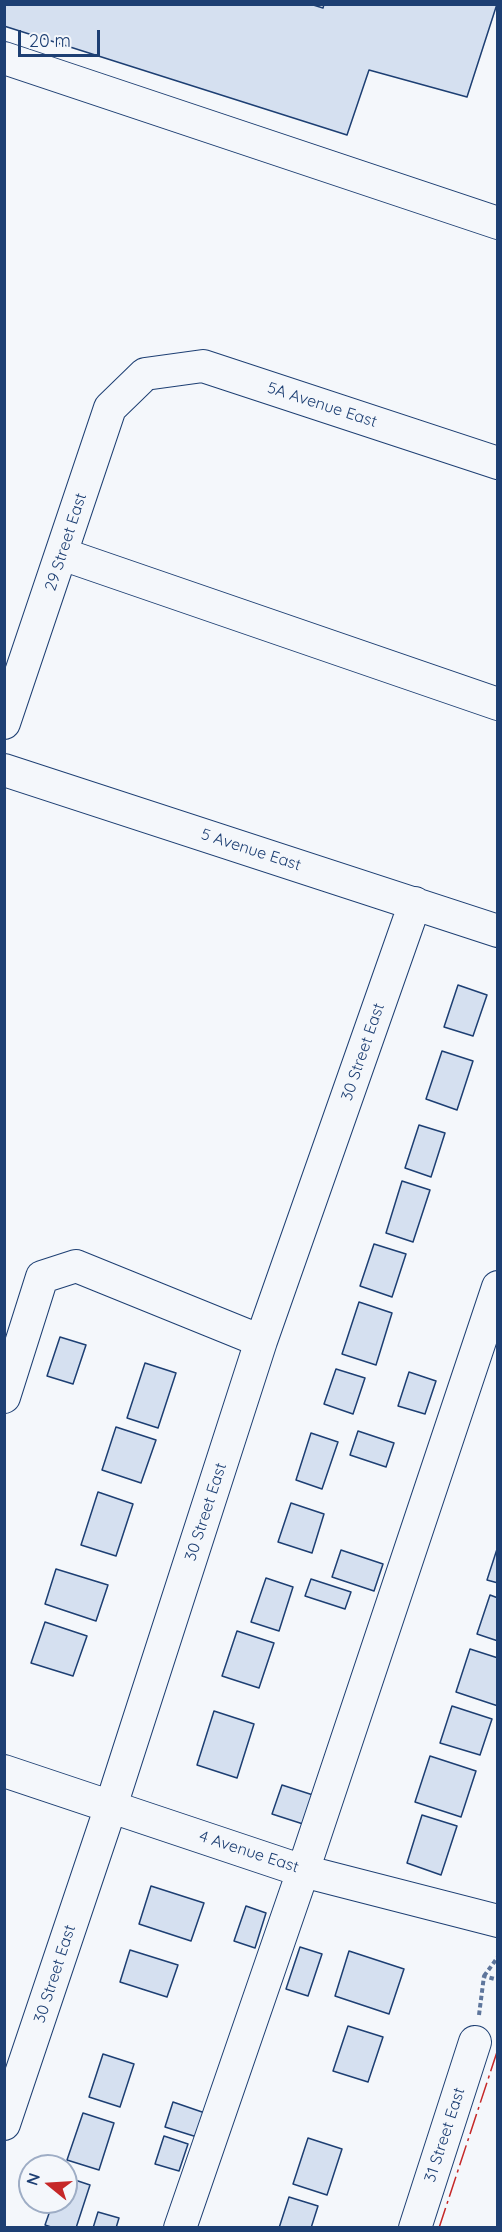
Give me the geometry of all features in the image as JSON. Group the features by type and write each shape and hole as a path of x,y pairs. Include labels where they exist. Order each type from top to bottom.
{"street":[{"path":"4,58 498,224"},
{"name":"5A Avenue East","path":"145,374 203,366 498,463"},
{"name":"29 Street East","path":"4,723 110,408 145,374"},
{"path":"62,554 498,704"},
{"name":"5 Avenue East","path":"4,770 498,931"},
{"name":"30 Street East","path":"4,2124 111,1806 261,1341 415,903"},
{"path":"4,1398 42,1277 76,1266 261,1341"},
{"path":"180,2228 303,1871 498,1287"},
{"name":"4 Avenue East","path":"4,1771 303,1871 498,1921"},
{"name":"31 Street East","path":"415,2228 476,2042"}],"path":[{"path":"476,2042 484,1976 498,1957"},
{"path":"484,1976 498,1980"}],"building":[{"path":"4,4 310,4 323,8 324,4 497,4 467,97 369,70 347,135 4,26"},
{"path":"458,985 487,995 473,1036 444,1027"},
{"path":"442,1051 473,1061 457,1110 426,1099"},
{"path":"419,1125 445,1133 431,1177 405,1168"},
{"path":"402,1181 430,1190 413,1242 386,1233"},
{"path":"374,1244 406,1254 392,1297 360,1286"},
{"path":"359,1302 392,1313 376,1365 342,1354"},
{"path":"60,1337 86,1345 73,1384 47,1376"},
{"path":"145,1363 176,1373 158,1428 127,1418"},
{"path":"336,1369 365,1378 353,1414 324,1404"},
{"path":"409,1372 436,1381 425,1414 398,1406"},
{"path":"116,1427 156,1440 141,1483 102,1470"},
{"path":"358,1431 394,1443 386,1467 350,1455"},
{"path":"311,1433 338,1442 322,1489 296,1480"},
{"path":"98,1492 133,1504 116,1556 81,1545"},
{"path":"291,1503 324,1514 312,1553 278,1542"},
{"path":"498,1546 498,1583 487,1580"},
{"path":"341,1550 383,1564 374,1591 332,1577"},
{"path":"56,1569 108,1585 96,1621 45,1604"},
{"path":"266,1578 293,1587 279,1631 251,1622"},
{"path":"311,1579 351,1592 345,1609 305,1596"},
{"path":"490,1595 498,1598 498,1641 477,1634"},
{"path":"45,1622 87,1636 73,1676 31,1663"},
{"path":"237,1631 274,1643 259,1688 222,1676"},
{"path":"470,1649 498,1658 498,1706 456,1692"},
{"path":"452,1706 492,1719 480,1755 440,1743"},
{"path":"214,1711 254,1724 237,1778 197,1765"},
{"path":"430,1756 476,1771 461,1817 415,1802"},
{"path":"282,1785 313,1795 303,1824 272,1814"},
{"path":"422,1815 457,1826 441,1875 407,1863"},
{"path":"151,1886 204,1903 191,1941 139,1924"},
{"path":"246,1906 266,1913 255,1948 234,1941"},
{"path":"300,1947 322,1954 308,1996 286,1989"},
{"path":"130,1950 178,1965 167,1997 120,1982"},
{"path":"349,1951 404,1969 389,2014 335,1996"},
{"path":"348,2026 383,2037 368,2082 333,2071"},
{"path":"103,2054 134,2064 120,2107 89,2097"},
{"path":"173,2102 205,2113 197,2137 165,2127"},
{"path":"83,2113 114,2123 99,2170 78,2163 78,2154 69,2154"},
{"path":"164,2136 188,2144 179,2171 155,2164"},
{"path":"308,2138 342,2149 327,2195 293,2184"},
{"path":"78,2181 90,2185 76,2228 54,2228 45,2225 49,2214 78,2214"},
{"path":"289,2197 318,2206 311,2228 279,2228"},
{"path":"98,2212 119,2218 116,2228 93,2228"}],"power":[{"path":"439,2228 498,2049"}]}
